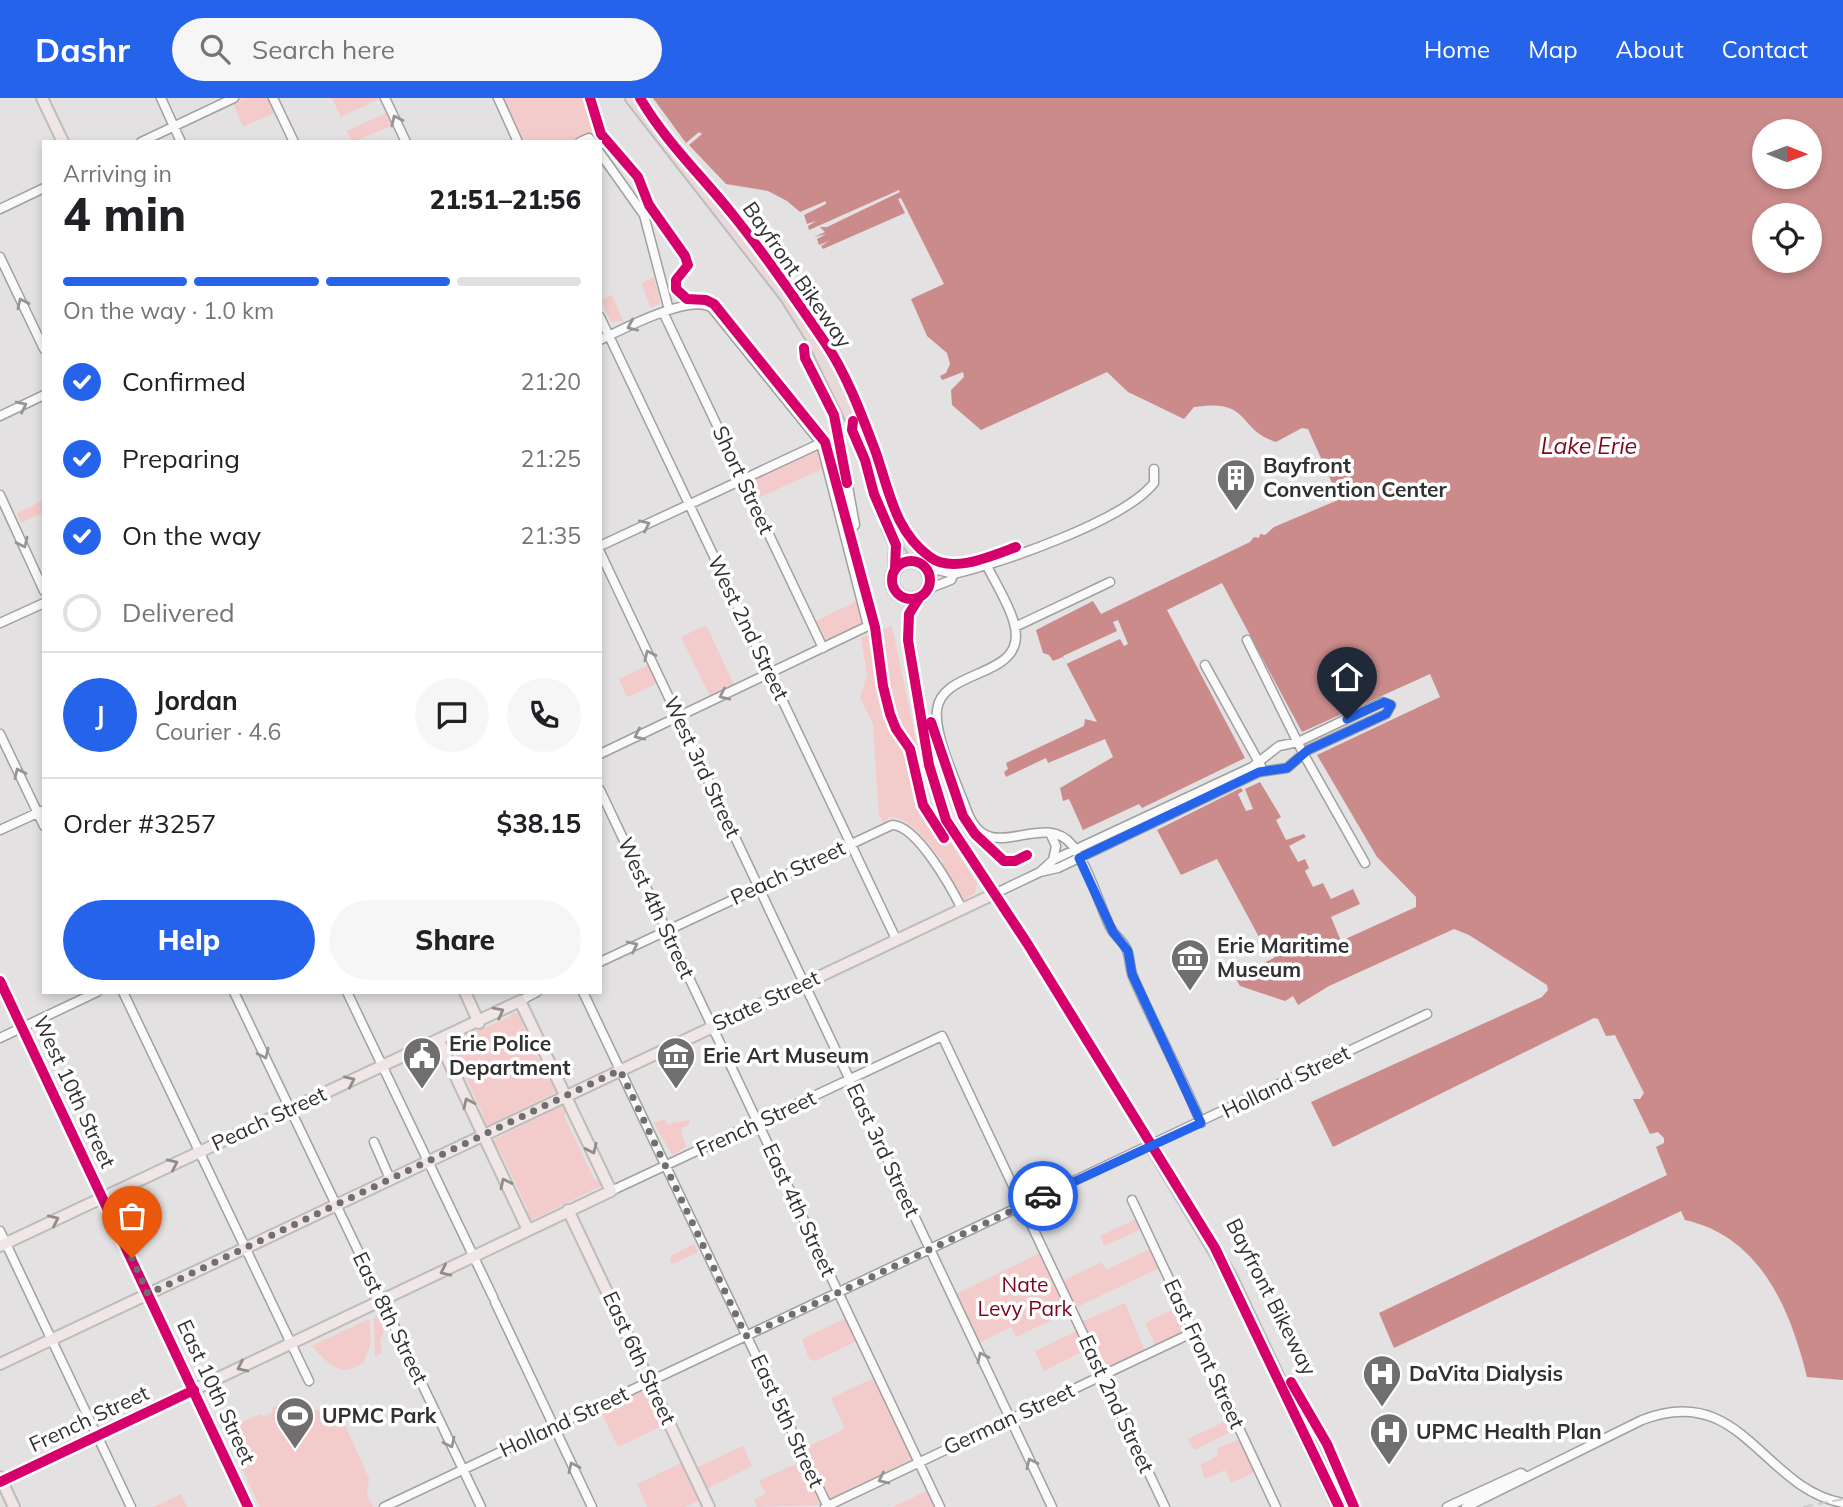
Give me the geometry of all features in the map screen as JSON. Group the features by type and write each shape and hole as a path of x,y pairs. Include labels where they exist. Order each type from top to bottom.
{"highway":[{"path":"632,98 753,251 816,342 853,421 860,428 892,517 931,579 928,589 916,599 901,596 892,583 897,545 874,494 852,430 853,421"},
{"path":"895,568 909,560 925,566"},
{"path":"1152,1146 1230,1276 1339,1507"}],"main road":[{"path":"42,98 62,140"},
{"name":"State Street","path":"0,1364 995,894"},
{"path":"466,994 479,1023"},
{"path":"520,1001 611,1191"},
{"name":"Peach Street","path":"3,1244 479,1023 520,1001"},
{"path":"439,1041 528,1230"},
{"name":"French Street","path":"1,1480 611,1191"},
{"name":"East 6th Street","path":"568,1210 709,1507"},
{"path":"1,1480 14,1507"}],"street":[{"path":"161,98 180,140"},
{"path":"145,140 233,98"},
{"path":"273,98 293,140"},
{"path":"385,98 405,140"},
{"path":"498,98 518,140"},
{"name":"Short Street","path":"602,156 643,215 666,311 823,648"},
{"path":"0,209 42,189"},
{"path":"0,257 42,345"},
{"path":"602,753 868,626 821,443 765,371 706,304 666,311 605,338"},
{"name":"West 2nd Street","path":"605,338 689,504 896,939"},
{"path":"816,342 806,346 804,353 836,422 855,525 846,533"},
{"path":"0,416 42,396"},
{"path":"602,545 821,443"},
{"path":"925,566 954,574 987,566 1041,547 1133,503 1154,483 1154,469"},
{"path":"0,495 42,587"},
{"name":"West 3rd Street","path":"602,556 804,983"},
{"path":"987,566 1015,628 1011,649 1002,662 955,684 946,691 938,704 937,722 969,815 980,830 1003,839 1032,832 1050,833 1069,842 1113,932 1128,951 1132,974 1201,1123"},
{"path":"928,589 951,580 954,574"},
{"path":"1015,628 1110,582"},
{"path":"0,623 42,604"},
{"path":"1247,640 1303,754 1365,863"},
{"path":"1205,665 1264,772"},
{"name":"State Street","path":"995,894 1077,854 1258,762 1279,746 1298,742 1382,702 1391,705 1386,714 1303,754 1287,768 1264,772 1234,783 1077,854 1053,860 1040,872"},
{"path":"0,734 40,811 0,830"},
{"name":"West 4th Street","path":"602,794 713,1026"},
{"name":"Peach Street","path":"602,961 890,826 901,827 938,867 962,909"},
{"path":"1050,833 1056,846 1053,860"},
{"name":"West 10th Street","path":"0,981 148,1294"},
{"name":"East 3rd Street","path":"804,983 1052,1507"},
{"path":"0,1038 93,994"},
{"path":"124,994 309,1381"},
{"name":"East 8th Street","path":"235,994 481,1507"},
{"path":"348,994 592,1507"},
{"name":"Peach Street","path":"520,1001 533,994"},
{"name":"East 5th Street","path":"584,994 827,1507"},
{"name":"Holland Street","path":"384,1507 1427,1014"},
{"name":"East 4th Street","path":"713,1026 940,1507"},
{"name":"French Street","path":"611,1191 942,1036"},
{"name":"East 2nd Street","path":"942,1036 1165,1507"},
{"path":"374,1142 390,1179"},
{"name":"East Front Street","path":"1132,1200 1275,1507"},
{"path":"0,1231 3,1244 52,1339 131,1507"},
{"name":"East 10th Street","path":"148,1294 248,1507"},
{"name":"German Street","path":"827,1507 1194,1332"},
{"path":"1466,1507 1649,1417 1664,1412 1693,1411 1724,1420 1811,1491 1843,1503"},
{"path":"1447,1507 1521,1473 1525,1476"}],"green space":[{"path":"244,98 269,98 276,112 243,127 233,103"},
{"path":"332,98 381,98 341,117"},
{"path":"502,98 594,98 601,126 575,140 522,140"},
{"path":"388,112 394,125 357,140 351,140 347,131"},
{"path":"654,277 660,303 651,308 641,283"},
{"path":"612,295 623,321 611,322 602,300"},
{"path":"816,450 821,453 825,468 755,499 748,481"},
{"path":"42,501 42,513 21,523 17,513"},
{"path":"859,600 863,625 825,643 814,622"},
{"path":"706,625 735,687 711,698 681,637"},
{"path":"892,626 927,793 947,838 977,883 975,893 963,901 940,865 944,862 920,834 897,818 889,817 884,824 879,814 873,724 860,698 867,675 861,638"},
{"path":"650,664 658,683 627,697 619,679"},
{"path":"512,1013 520,1013 549,1081 553,1080 558,1091 485,1127 481,1121 484,1117 454,1052 449,1053 448,1047 450,1043 509,1017"},
{"path":"564,1105 568,1111 564,1116 594,1179 600,1179 601,1186 532,1220 525,1214 528,1210 499,1149 495,1149 491,1141"},
{"path":"666,1119 667,1124 689,1120 690,1124 681,1129 686,1147 672,1155 654,1123"},
{"path":"1136,1219 1141,1229 1104,1246 1100,1236"},
{"path":"694,1244 698,1252 674,1264 670,1262 672,1255"},
{"path":"1150,1249 1159,1268 1075,1308 1062,1281 1102,1262 1106,1270"},
{"name":"Nate Levy Park","path":"1040,1253 1068,1312 1016,1337 1011,1327 979,1343 956,1294"},
{"path":"1125,1303 1145,1351 1104,1368 1081,1322"},
{"path":"1177,1307 1187,1330 1156,1346 1145,1323"},
{"path":"377,1315 385,1327 380,1341 382,1353 375,1357 374,1318"},
{"path":"846,1318 857,1341 815,1361 809,1359 802,1339"},
{"path":"369,1319 371,1343 363,1364 342,1370 328,1362 312,1346"},
{"path":"1077,1331 1086,1350 1044,1371 1035,1351"},
{"path":"874,1378 912,1459 829,1499 804,1448 845,1429 831,1398"},
{"path":"646,1390 664,1425 618,1447 600,1410"},
{"name":"UPMC Park","path":"296,1397 306,1400 309,1409 325,1412 328,1417 337,1414 341,1417 369,1478 367,1495 373,1507 260,1507 224,1430 260,1414 263,1417 273,1412 272,1408"},
{"path":"1230,1419 1235,1430 1194,1450 1188,1439"},
{"path":"1240,1439 1255,1472 1231,1483 1225,1470 1205,1479 1200,1465 1217,1456 1218,1448"},
{"path":"743,1446 752,1466 707,1489 696,1468"},
{"path":"802,1461 820,1505 757,1507 754,1499 766,1494 759,1481"},
{"path":"683,1462 700,1500 685,1507 647,1507 637,1484"},
{"path":"928,1490 936,1507 893,1507"},
{"path":"181,1494 187,1507 154,1507"}],"water":[{"name":"Lake Erie","path":"653,98 1843,98 1843,1380 1807,1377 1781,1302 1753,1259 1734,1242 1711,1229 1685,1220 1681,1211 1394,1348 1379,1313 1667,1175 1656,1147 1664,1143 1664,1138 1658,1132 1650,1134 1633,1099 1640,1099 1644,1093 1615,1035 1606,1036 1598,1019 1594,1018 1333,1147 1311,1102 1542,997 1548,990 1547,985 1469,935 1454,929 1329,986 1298,1005 1293,996 1285,1001 1240,986 1234,976 1274,958 1276,953 1260,939 1217,859 1181,875 1157,830 1241,788 1243,791 1238,794 1246,811 1253,809 1245,789 1260,782 1281,817 1276,820 1286,840 1304,834 1306,837 1289,846 1298,862 1305,859 1309,868 1305,871 1313,887 1323,883 1331,899 1353,889 1360,904 1331,917 1341,941 1416,907 1416,897 1377,857 1317,755 1440,697 1430,674 1302,732 1222,583 1167,610 1245,758 1142,808 1139,804 1083,830 1069,799 1063,801 1060,788 1113,757 1105,739 1048,763 1046,758 1006,777 1004,772 1008,769 1006,763 1084,726 1085,719 1097,722 1063,657 1053,661 1049,655 1043,653 1036,630 1093,601 1101,614 1250,542 1254,537 1259,538 1260,534 1265,535 1274,527 1338,500 1340,493 1332,483 1308,429 1302,428 1276,442 1254,430 1235,411 1213,405 1194,407 1184,419 1128,392 1107,372 981,430 952,405 951,390 964,377 963,372 942,380 940,376 946,373 950,364 947,353 927,336 911,299 944,284 901,198 898,199 905,213 823,249 821,246 829,241 819,245 817,239 826,234 814,237 825,232 820,227 827,227 900,192 899,190 809,230 808,226 816,221 807,224 804,215 826,204 826,201 800,212 768,191 726,184 689,145 702,134 699,132 686,143"}],"pier":[{"path":"1118,620 1128,644 1124,646 1120,639 1066,664 1063,656 1117,631 1113,622"}],"railway":[{"path":"1803,1507 1843,1499"}],"cycle path":[{"path":"590,98 601,134 638,177 649,205 685,256 688,265 676,280 676,289 687,299 706,300 714,304 825,442 875,627 883,686 890,714 896,729 910,749 923,805 944,838"},
{"name":"Bayfront Bikeway","path":"640,98 672,144 757,246 834,356 865,423 900,522 918,547 939,562 949,564 972,562 1016,547"},
{"path":"804,348 805,358 834,415 847,483"},
{"path":"853,421 852,430 865,460 874,494 896,545 895,568"},
{"path":"911,561 925,566 930,580 925,594 911,599 897,594 892,580 897,566 911,561"},
{"path":"919,598 909,614 908,640 929,765 946,820 1027,943 1215,1248 1339,1507"},
{"path":"931,722 963,816 975,834 1004,861 1015,861 1027,855"},
{"path":"0,981 248,1507"},
{"name":"Bayfront Bikeway","path":"1291,1382 1327,1444 1354,1507"},
{"path":"0,1482 194,1390"}],"way so far":[{"path":"132,1258 148,1294 620,1070 746,1336 1043,1196"}],"place":[{"name":"Bayfront Convention Center","path":"1236,512"},
{"name":"Erie Maritime Museum","path":"1190,992"},
{"name":"Erie Police Department","path":"422,1090"},
{"name":"Erie Art Museum","path":"676,1090"},
{"name":"DaVita Dialysis","path":"1382,1408"},
{"name":"UPMC Park","path":"295,1450"},
{"name":"UPMC Health Plan","path":"1389,1466"}],"route":[{"path":"1043,1196 1201,1123 1129,968 1128,951 1113,932 1079,858 1259,772 1287,768 1308,750 1386,714 1391,705 1384,702 1347,719"}]}
